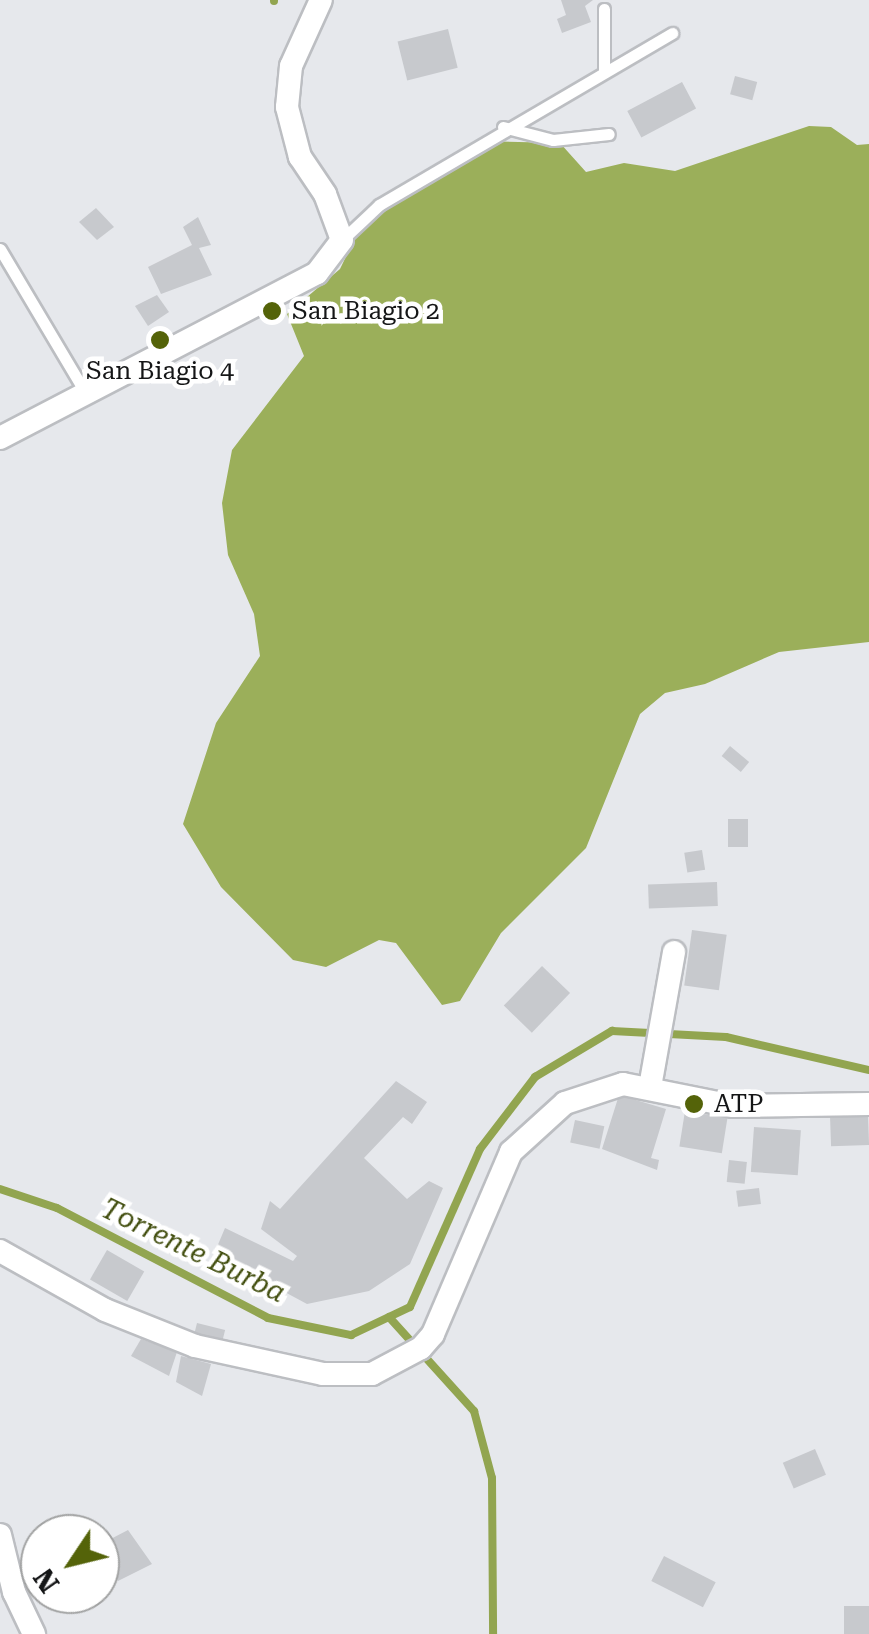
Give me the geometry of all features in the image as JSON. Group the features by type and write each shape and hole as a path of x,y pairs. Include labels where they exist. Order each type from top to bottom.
{"street":[{"path":"0,438 317,273 342,240 325,194 300,157 288,106 291,66 321,0"},
{"path":"650,1088 674,952"},
{"path":"0,1251 106,1310 195,1346 323,1374 372,1374 420,1348 433,1334 521,1137 592,1091 623,1084 733,1106 869,1104"},
{"path":"0,1535 14,1592 34,1634"}],"lane":[{"path":"604,9 604,70"},
{"path":"342,240 378,205 502,127 672,33"},
{"path":"502,127 554,140 608,134"},
{"path":"0,248 86,394"}],"green space":[{"path":"809,126 831,127 857,145 869,144 869,642 779,652 705,684 665,693 640,714 586,848 501,933 460,1001 442,1005 396,943 379,940 326,967 293,960 221,887 183,824 216,723 260,656 254,614 228,555 222,503 232,450 304,356 287,314 340,269 356,236 434,167 477,141 560,143 586,172 624,163 675,171"}],"building":[{"path":"561,0 593,0 585,6 591,22 562,33 557,19 566,15"},
{"path":"448,29 458,68 407,80 398,42"},
{"path":"735,76 757,82 752,100 730,94"},
{"path":"682,82 696,108 641,138 627,111"},
{"path":"96,208 114,227 97,240 79,222"},
{"path":"198,217 211,245 199,248 212,275 161,294 148,267 192,245 183,227"},
{"path":"157,295 169,312 148,326 135,306"},
{"path":"730,746 749,762 741,772 722,756"},
{"path":"728,819 748,819 748,847 728,847"},
{"path":"702,850 705,870 687,873 684,853"},
{"path":"717,882 718,906 649,908 648,884"},
{"path":"692,930 727,935 719,990 684,985"},
{"path":"542,966 570,993 532,1033 504,1006"},
{"path":"396,1081 427,1102 412,1124 403,1117 364,1158 407,1199 429,1181 443,1188 410,1264 369,1291 307,1304 214,1254 225,1228 293,1261 297,1256 261,1229 270,1201 280,1209"},
{"path":"619,1095 666,1109 651,1158 659,1160 657,1170 602,1149"},
{"path":"685,1111 727,1118 722,1153 679,1147"},
{"path":"868,1115 869,1145 831,1146 830,1116"},
{"path":"575,1120 604,1126 600,1149 570,1142"},
{"path":"754,1127 801,1130 798,1175 751,1172"},
{"path":"729,1160 747,1162 745,1184 727,1182"},
{"path":"759,1188 761,1204 738,1207 736,1191"},
{"path":"107,1250 144,1272 127,1301 90,1279"},
{"path":"197,1323 225,1330 222,1344 194,1337"},
{"path":"141,1339 177,1352 169,1376 131,1356"},
{"path":"181,1356 211,1364 202,1396 176,1382"},
{"path":"815,1449 826,1475 794,1488 783,1463"},
{"path":"128,1530 152,1564 120,1580 120,1534"},
{"path":"664,1556 716,1582 703,1607 651,1581"},
{"path":"844,1606 869,1606 869,1634 844,1634"}],"waterway":[{"name":"Torrente Burba","path":"0,1189 57,1208 268,1318 351,1335 410,1307 480,1149 535,1077 612,1031 726,1037 869,1070"},
{"path":"389,1317 474,1411 492,1478 493,1634"}],"place":[{"name":"San Biagio 2","path":"272,311"},
{"name":"San Biagio 4","path":"160,340"},
{"name":"ATP","path":"694,1104"}]}
